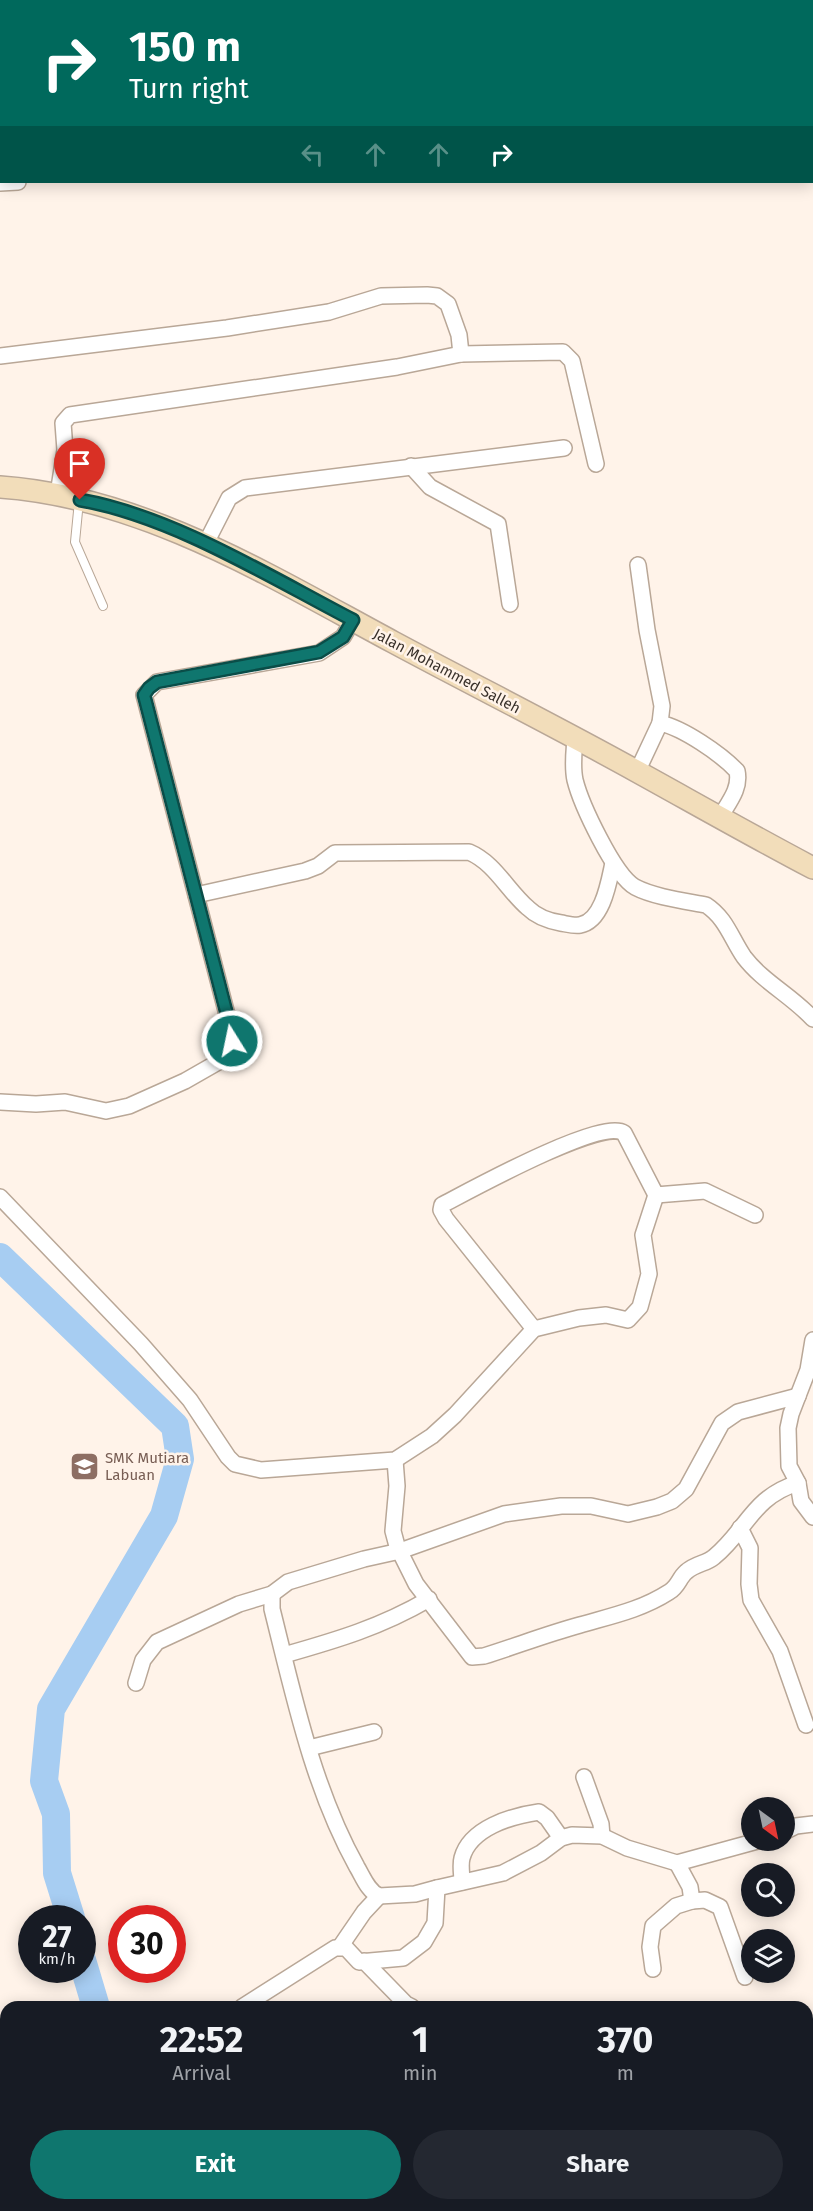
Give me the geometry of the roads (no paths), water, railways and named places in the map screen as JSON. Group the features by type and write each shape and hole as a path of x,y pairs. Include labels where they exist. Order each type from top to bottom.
{"main road":[{"name":"Jalan Mohammed Salleh","path":"0,487 58,494 100,503 152,521 205,545 353,620 813,868"}],"street":[{"path":"0,356 227,328 329,312 381,296 427,295 437,296 448,304 459,335 461,354"},
{"path":"58,494 65,450 63,423 70,415 397,367 461,354 563,352 572,361 596,464"},
{"path":"205,545 229,498 245,488 564,448"},
{"path":"411,466 430,487 498,524 510,604"},
{"path":"637,772 660,723 662,706 647,630 638,565"},
{"path":"0,1102 36,1104 65,1102 106,1111 129,1106 158,1094 220,1061 228,1052 232,1041 231,1030 144,695 157,682 319,652 343,637 353,620"},
{"path":"660,723 688,736 737,771 739,783 719,819"},
{"path":"575,739 573,764 582,801 613,863 621,874 635,887 706,905 716,912 758,975 799,1005 813,1019"},
{"path":"196,895 305,871 318,866 335,853 468,852 486,861 530,911 555,922 578,925 587,922 597,912 607,889 613,863"},
{"path":"0,1197 141,1344 190,1400 235,1464 261,1470 395,1460 432,1436 455,1415 534,1329 606,1315 628,1320 636,1314 649,1274 643,1235 656,1195 624,1133 612,1129 583,1138 525,1162 442,1205 441,1210 446,1219 534,1329"},
{"path":"656,1195 705,1191 755,1215"},
{"path":"813,1340 808,1370 788,1428 789,1466 798,1483 801,1501 813,1517"},
{"path":"136,1683 143,1660 157,1642 239,1604 272,1594 288,1582 364,1559 400,1551 504,1514 561,1506 591,1506 628,1514 672,1501 686,1489 722,1423 738,1413 798,1396"},
{"path":"395,1460 397,1486 393,1531 400,1551 416,1584 472,1657 484,1656 579,1625 617,1616 650,1603 677,1587 681,1578 698,1563 712,1559 761,1504 780,1489 798,1483"},
{"path":"740,1528 750,1548 751,1600 780,1651 806,1725"},
{"path":"272,1594 272,1609 294,1699 320,1785 339,1835 366,1883 379,1896"},
{"path":"284,1655 365,1630 396,1618 429,1599"},
{"path":"309,1748 374,1732"},
{"path":"584,1777 601,1824 602,1836"},
{"path":"462,1882 461,1860 469,1842 479,1833 499,1824 539,1812 548,1818 561,1838"},
{"path":"795,1826 813,1824"},
{"path":"340,1947 364,1912 379,1896 415,1894 503,1873 541,1853 561,1838 572,1835 602,1836 627,1848 676,1863 741,1845"},
{"path":"676,1863 690,1887 692,1901"},
{"path":"251,2001 335,1948 346,1948 355,1959 364,1961 403,1958 424,1942 435,1923 437,1888"},
{"path":"654,1969 650,1947 653,1926 676,1906 705,1900 720,1907 741,1966"},
{"path":"364,1961 403,2001"}],"lane":[{"path":"80,500 75,542 103,606"}],"waterway":[{"path":"0,1257 175,1426 180,1459 164,1516 51,1709 44,1781 56,1814 57,1873 67,1905"},
{"path":"89,1983 94,2001"}],"place":[{"name":"SMK Mutiara Labuan","path":"84,1467"}]}
